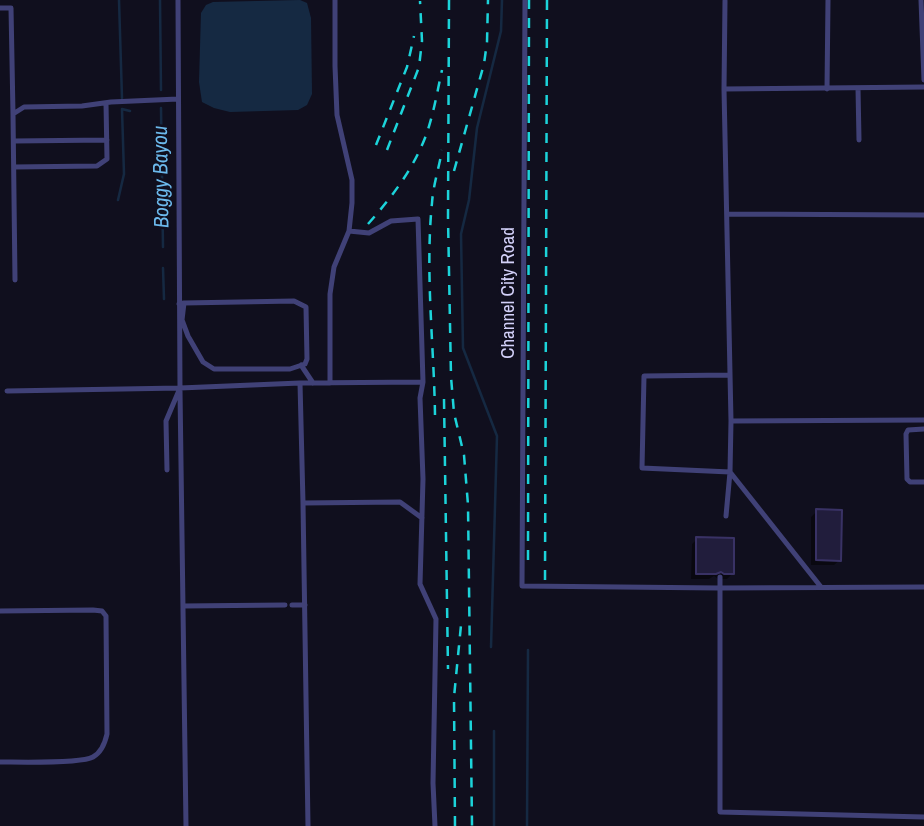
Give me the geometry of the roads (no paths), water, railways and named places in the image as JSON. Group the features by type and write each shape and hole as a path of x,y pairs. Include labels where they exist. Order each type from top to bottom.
{"lane":[{"path":"178,0 186,826"},
{"path":"330,383 330,294 334,267 349,231 352,204 352,180 337,115 335,0"},
{"name":"Channel City Road","path":"525,0 523,586 719,588"},
{"path":"827,89 828,0"},
{"path":"921,0 924,80"},
{"path":"725,1 724,89 731,421 726,516"},
{"path":"0,8 11,8 15,280"},
{"path":"724,89 924,87"},
{"path":"858,89 859,140"},
{"path":"13,114 24,107 178,99"},
{"path":"13,167 97,166 107,159 106,103"},
{"path":"13,141 107,140"},
{"path":"727,214 924,215"},
{"path":"349,231 369,233 391,221 418,219 423,383 420,398 423,479 420,584 436,620 433,783 436,826"},
{"path":"181,303 301,303 306,307 305,364 290,369 214,369 203,362 188,336 182,320 181,303"},
{"path":"301,365 313,383"},
{"path":"730,375 644,376 642,468 730,472 821,587"},
{"path":"8,391 300,383 423,383"},
{"path":"300,383 308,826"},
{"path":"167,470 166,421 180,388"},
{"path":"731,421 924,420"},
{"path":"924,429 911,429 906,434 907,479 910,482 924,482"},
{"path":"303,503 400,502 422,518"},
{"path":"720,576 720,812 924,817"},
{"path":"719,588 924,587"},
{"path":"183,606 285,605"},
{"path":"292,605 305,605"},
{"path":"0,611 102,611 106,616 107,734 104,745 91,758 0,762"}],"water":[{"path":"300,0 307,3 311,18 312,94 307,105 298,110 230,112 202,102 199,82 201,13 206,5 213,2"}],"waterway":[{"path":"119,0 122,98"},
{"name":"Boggy Bayou","path":"160,0 161,90"},
{"path":"491,647 497,436 463,348 461,234 469,200 477,128 501,31 502,0"},
{"name":"Boggy Bayou","path":"161,108 163,247"},
{"path":"118,200 124,174 122,109 130,111"},
{"name":"Boggy Bayou","path":"163,268 164,299"},
{"path":"527,826 528,650"},
{"path":"494,731 494,826"}],"railway":[{"path":"449,0 448,218 451,377 454,413 464,455 468,505 472,826"},
{"path":"454,171 484,64 488,0"},
{"path":"528,560 529,0"},
{"path":"545,580 547,0"},
{"path":"387,150 419,67 422,41 420,1"},
{"path":"376,145 407,67 414,36"},
{"path":"368,224 400,184 420,150 430,122 442,70"},
{"path":"435,415 429,256 433,197 442,150"},
{"path":"444,399 448,669"},
{"path":"455,826 454,697 461,625"}]}
